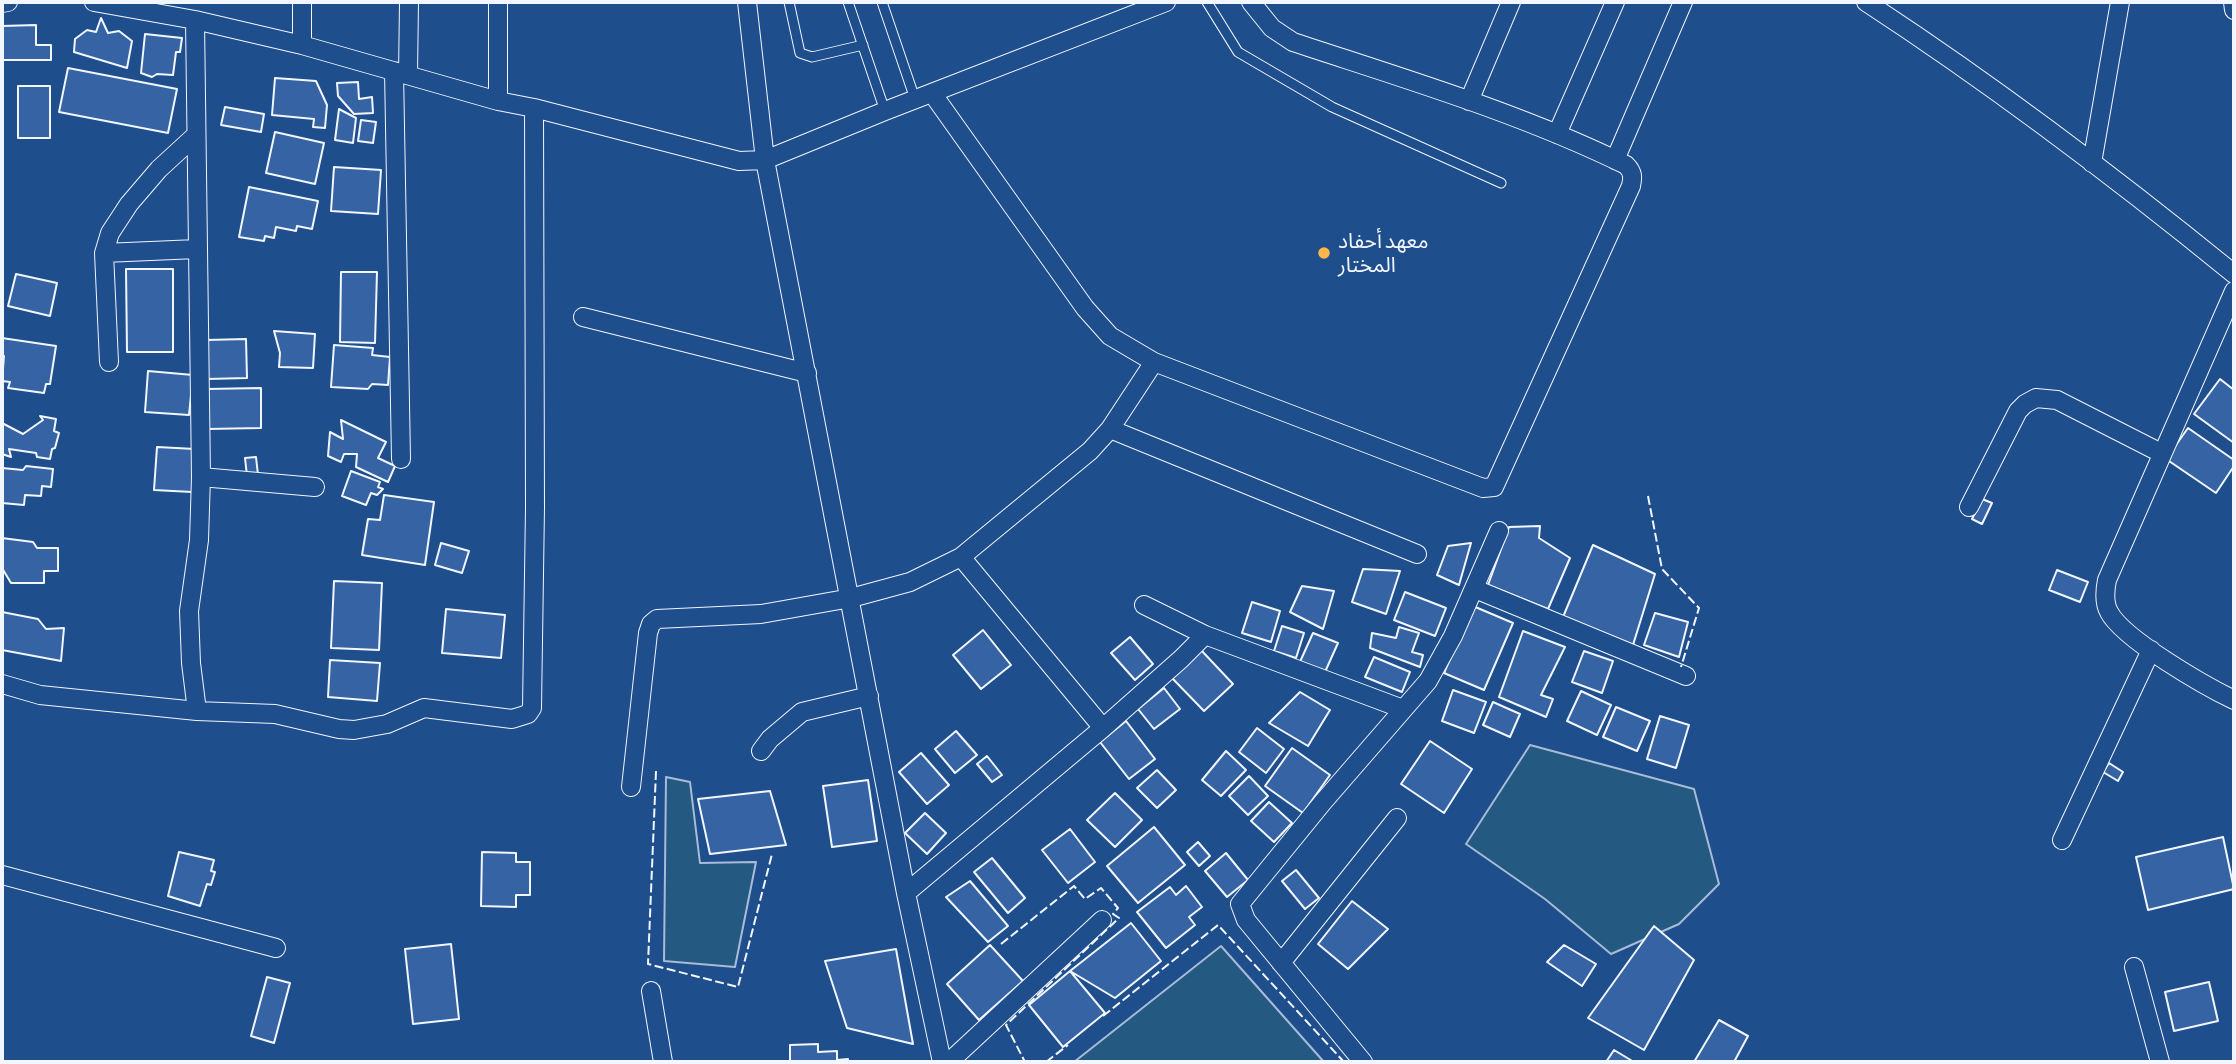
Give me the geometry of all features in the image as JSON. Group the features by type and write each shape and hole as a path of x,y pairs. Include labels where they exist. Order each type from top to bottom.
{"street":[{"path":"2,3 8,2"},
{"path":"94,2 195,20 302,46 498,101 739,161 765,160 1166,2"},
{"path":"302,2 302,46"},
{"path":"401,459 401,73 409,2"},
{"path":"498,2 498,101"},
{"path":"747,2 765,160 906,893 942,1062"},
{"path":"923,96 1098,325 1110,336 1154,362 1489,489 1496,483 1630,186 1633,178 1631,171 1615,160 1557,134 1469,101 1293,42 1272,28 1251,2"},
{"path":"1469,101 1511,2"},
{"path":"1557,134 1615,2"},
{"path":"1615,160 1684,2"},
{"path":"1866,2 1974,76 2092,163 2234,274"},
{"path":"2092,163 2120,2"},
{"path":"2233,2 2234,9"},
{"path":"195,20 201,477 199,540 189,611 191,663 197,711"},
{"path":"2,684 40,695 197,711 275,714 338,729 354,730 387,724 424,708 512,719 528,714 532,708 536,507 534,108"},
{"path":"108,362 104,253 110,233 129,204 159,169 196,135"},
{"path":"104,253 197,249"},
{"path":"2233,697 2151,650 2119,625 2108,611 2105,594 2107,580 2161,453 2234,291"},
{"path":"583,317 807,373"},
{"path":"631,787 651,624 664,617 761,614 851,598 910,582 961,557 1072,468 1110,429 1154,362"},
{"path":"1969,507 2018,411 2036,398 2057,400 2161,453"},
{"path":"1110,429 1418,554"},
{"path":"201,477 315,487"},
{"path":"1363,1062 1246,920 1240,904 1428,681 1475,589 1499,531"},
{"path":"961,557 1103,728"},
{"path":"1475,589 1686,676"},
{"path":"1144,605 1205,635 1277,659 1403,709"},
{"path":"906,893 1103,728 1205,635"},
{"path":"2062,840 2151,650"},
{"path":"761,751 770,739 803,712 869,696"},
{"path":"1281,963 1397,818"},
{"path":"2,875 276,948"},
{"path":"949,1062 1102,920"},
{"path":"2134,967 2160,1062"},
{"path":"651,991 663,1062"}],"lane":[{"path":"789,2 800,52 812,57 863,45"},
{"path":"848,2 885,111"},
{"path":"882,2 923,96"},
{"path":"1208,2 1238,52 1332,107 1501,183"}],"shaded area":[{"path":"1530,745 1694,789 1719,884 1679,924 1611,954 1545,899 1466,844"},
{"path":"666,777 690,782 700,863 756,862 735,967 664,961"},
{"path":"1221,946 1324,1062 1074,1062"}],"building":[{"path":"101,18 108,33 119,31 132,41 127,68 74,52 75,39 87,30 96,32"},
{"path":"36,25 36,45 51,45 51,60 2,60 2,26"},
{"path":"145,34 182,38 180,52 176,52 173,75 157,74 152,77 141,73"},
{"path":"68,68 177,89 168,133 59,112"},
{"path":"275,78 316,81 327,105 325,128 313,127 314,119 272,115"},
{"path":"358,82 359,99 372,97 373,113 354,114 338,96 337,83"},
{"path":"18,86 50,86 50,138 18,138"},
{"path":"225,107 264,114 261,132 221,125"},
{"path":"339,109 356,118 353,143 335,140"},
{"path":"361,120 376,122 373,143 358,141"},
{"path":"275,132 324,143 315,184 266,173"},
{"path":"334,167 381,170 378,214 331,211"},
{"path":"249,187 318,201 312,229 297,226 296,231 276,227 274,238 265,236 264,241 239,237"},
{"path":"126,269 173,269 173,352 127,352"},
{"path":"341,272 377,272 375,343 340,342"},
{"path":"16,274 57,283 50,316 8,306"},
{"path":"274,331 315,334 313,368 279,367 280,353"},
{"path":"2,338 56,346 50,384 46,384 44,393 8,388 10,382 2,381"},
{"path":"246,339 247,378 207,379 206,340"},
{"path":"334,345 373,348 372,355 390,357 388,385 372,384 368,389 331,387"},
{"path":"148,371 193,375 189,415 145,412"},
{"path":"2220,379 2234,390 2234,443 2194,414"},
{"path":"261,388 261,428 207,429 206,389"},
{"path":"40,416 56,419 54,431 59,433 50,459 37,457 36,453 9,449 11,457 2,454 2,423 23,434 43,420"},
{"path":"341,420 386,442 378,458 395,466 388,482 356,467 357,454 344,454 341,462 328,456 330,432 343,439"},
{"path":"2188,428 2234,460 2234,466 2216,493 2166,459"},
{"path":"157,447 195,449 192,492 154,490"},
{"path":"256,457 258,475 247,476 245,458"},
{"path":"26,466 53,469 51,487 42,486 41,496 25,495 24,505 2,503 2,468 23,470"},
{"path":"351,471 380,482 378,487 383,489 377,495 371,493 366,505 342,496"},
{"path":"384,495 434,502 425,565 362,555 368,519 380,520"},
{"path":"1982,499 1992,503 1982,524 1972,519"},
{"path":"1540,526 1539,538 1570,558 1548,609 1488,585 1509,527"},
{"path":"2,538 33,542 37,548 58,548 58,571 44,571 44,583 11,583 2,568"},
{"path":"441,543 469,551 462,573 435,565"},
{"path":"1471,543 1459,585 1437,575 1448,546"},
{"path":"1593,545 1655,574 1633,645 1563,617"},
{"path":"1363,569 1400,571 1386,614 1352,602"},
{"path":"2057,570 2088,582 2080,602 2049,590"},
{"path":"334,581 382,583 379,650 331,648"},
{"path":"1302,586 1334,591 1323,629 1290,612"},
{"path":"1405,592 1446,608 1435,636 1394,620"},
{"path":"1252,602 1280,611 1271,642 1242,633"},
{"path":"1473,606 1513,623 1484,690 1444,673"},
{"path":"446,609 505,615 501,658 442,653"},
{"path":"2,612 38,619 46,629 64,628 61,661 2,650"},
{"path":"1655,613 1688,622 1679,657 1644,645"},
{"path":"1282,626 1304,633 1296,658 1274,651"},
{"path":"1399,627 1419,633 1412,652 1423,655 1420,667 1370,648 1372,633 1396,638"},
{"path":"983,630 1011,665 981,689 953,655"},
{"path":"1523,631 1565,647 1541,695 1553,699 1546,717 1499,697"},
{"path":"1313,633 1338,643 1325,672 1299,664"},
{"path":"1130,637 1153,664 1135,680 1111,653"},
{"path":"1201,650 1233,684 1204,711 1172,678"},
{"path":"1584,651 1613,661 1602,693 1572,682"},
{"path":"1374,657 1410,672 1402,692 1365,677"},
{"path":"330,660 380,663 377,701 328,697"},
{"path":"1164,688 1180,709 1154,729 1138,709"},
{"path":"1453,690 1486,702 1474,733 1442,721"},
{"path":"1581,691 1611,705 1597,735 1567,721"},
{"path":"1300,692 1330,710 1308,746 1269,723"},
{"path":"1493,702 1520,714 1510,737 1483,725"},
{"path":"1616,707 1650,721 1637,751 1603,737"},
{"path":"1660,716 1689,725 1676,768 1647,759"},
{"path":"1126,721 1155,759 1129,779 1100,742"},
{"path":"1257,728 1284,749 1266,773 1239,752"},
{"path":"956,731 977,755 955,773 935,749"},
{"path":"1430,741 1472,769 1444,813 1401,784"},
{"path":"1292,748 1330,775 1303,813 1265,786"},
{"path":"1226,751 1246,770 1221,796 1202,780"},
{"path":"921,753 949,785 927,804 899,772"},
{"path":"987,756 1002,775 992,782 977,764"},
{"path":"2109,763 2123,772 2118,781 2103,772"},
{"path":"1157,770 1176,790 1157,808 1137,788"},
{"path":"1249,776 1268,796 1248,815 1229,796"},
{"path":"868,780 877,841 832,847 823,786"},
{"path":"770,791 786,845 710,854 698,799"},
{"path":"1115,793 1142,820 1115,847 1087,820"},
{"path":"1269,802 1292,823 1274,842 1251,821"},
{"path":"925,813 946,833 927,854 905,833"},
{"path":"1154,827 1185,865 1138,903 1107,866"},
{"path":"1070,829 1095,862 1068,883 1042,850"},
{"path":"2223,837 2234,889 2148,910 2136,857"},
{"path":"1198,842 1210,856 1199,866 1187,852"},
{"path":"179,852 214,860 211,871 215,872 211,885 207,884 200,906 168,896"},
{"path":"482,852 516,853 516,862 530,862 530,895 516,895 516,907 481,906"},
{"path":"1226,853 1248,880 1227,897 1205,871"},
{"path":"992,858 1025,898 1008,913 974,872"},
{"path":"1296,870 1319,898 1305,909 1282,881"},
{"path":"970,881 1008,926 988,942 946,897"},
{"path":"1186,886 1202,907 1189,917 1195,925 1166,948 1137,912 1170,887 1176,895"},
{"path":"1352,901 1388,929 1348,969 1318,944"},
{"path":"1131,923 1161,961 1115,998 1070,971"},
{"path":"1654,926 1694,960 1644,1050 1588,1018"},
{"path":"451,944 459,1019 413,1024 405,949"},
{"path":"990,945 1023,981 979,1020 947,984"},
{"path":"1564,945 1596,964 1582,986 1547,962"},
{"path":"896,949 913,1044 847,1028 825,961"},
{"path":"1070,971 1105,1013 1063,1047 1029,1005"},
{"path":"267,977 290,983 274,1043 251,1036"},
{"path":"2209,982 2218,1021 2174,1031 2165,992"},
{"path":"1719,1020 1748,1036 1734,1062 1694,1062"},
{"path":"818,1044 818,1052 837,1051 837,1060 848,1059 848,1062 790,1062 790,1045"},
{"path":"1614,1050 1634,1062 1606,1062"}],"fence":[{"path":"1648,496 1662,569 1699,608 1681,667"},
{"path":"656,771 648,964 738,987 772,854"},
{"path":"1001,944 1074,886 1085,899 1101,888 1118,908 1113,914 1119,918 1006,1025 1025,1062"},
{"path":"1103,1016 1218,925 1344,1062"},
{"path":"1046,1062 1068,1045"}],"place":[{"name":"معهد أحفاد المختار","path":"1324,253"}]}
